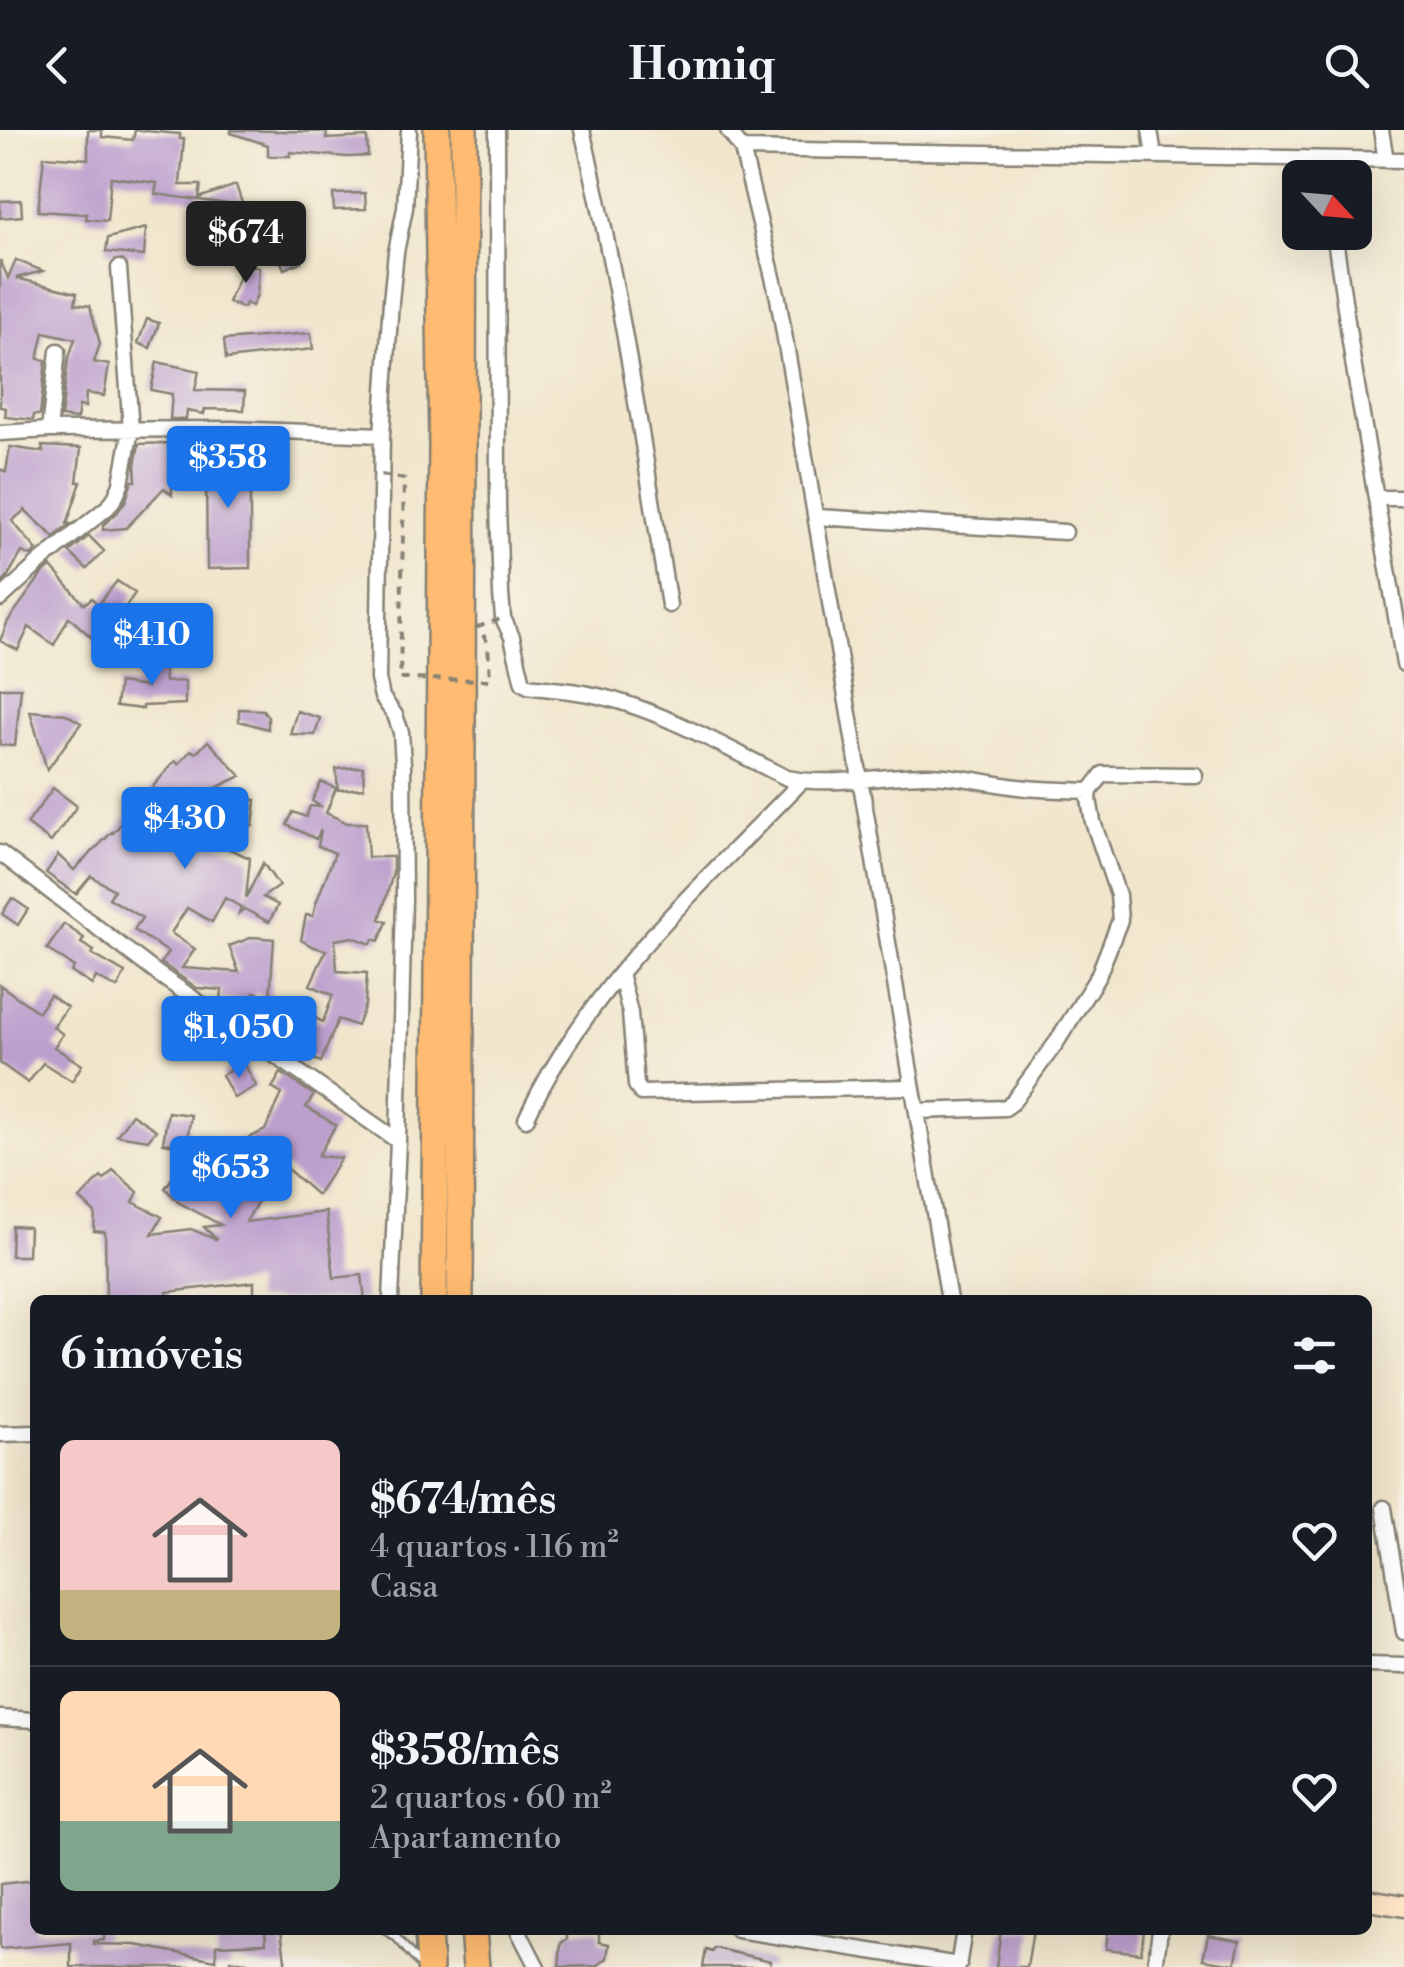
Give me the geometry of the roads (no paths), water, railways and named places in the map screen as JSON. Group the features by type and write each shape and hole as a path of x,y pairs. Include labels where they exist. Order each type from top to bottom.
{"highway":[{"path":"434,1295 442,443 436,130"},
{"path":"460,1295 464,130"},
{"path":"428,1935 430,1967"},
{"path":"473,1935 476,1967"}],"street":[{"path":"391,1295 404,899 403,764 401,732 382,697 378,678 382,435 409,130"},
{"path":"498,130 498,505 503,618 512,637 520,678 528,686 591,694 685,726 787,778 802,781 859,782 898,775 932,775 1026,788 1090,791"},
{"path":"582,130 628,356 669,604"},
{"path":"728,130 742,149 778,298 947,1295"},
{"path":"1150,130 1154,155"},
{"path":"1381,130 1386,160"},
{"path":"742,149 1323,160"},
{"path":"1372,160 1404,160"},
{"path":"1337,250 1404,664"},
{"path":"0,599 108,507 121,483 131,430 119,268"},
{"path":"50,430 58,351"},
{"path":"0,434 232,429 382,435"},
{"path":"1376,498 1404,498"},
{"path":"817,517 1064,532"},
{"path":"918,1111 1004,1108 1012,1103 1098,976 1120,920 1118,895 1093,822 1090,791 1103,774 1195,775"},
{"path":"526,1119 540,1088 620,973 663,922 802,781"},
{"path":"0,853 158,974 398,1141"},
{"path":"620,973 630,1013 640,1093 912,1088"},
{"path":"0,1434 30,1433"},
{"path":"1384,1508 1404,1632"},
{"path":"1372,1665 1404,1666"},
{"path":"0,1718 30,1720"},
{"path":"1372,1901 1404,1906"},
{"path":"521,1935 537,1967"},
{"path":"768,1935 958,1966 963,1935"},
{"path":"1155,1967 1159,1935"}],"lane":[{"path":"392,1935 422,1967"}]}
